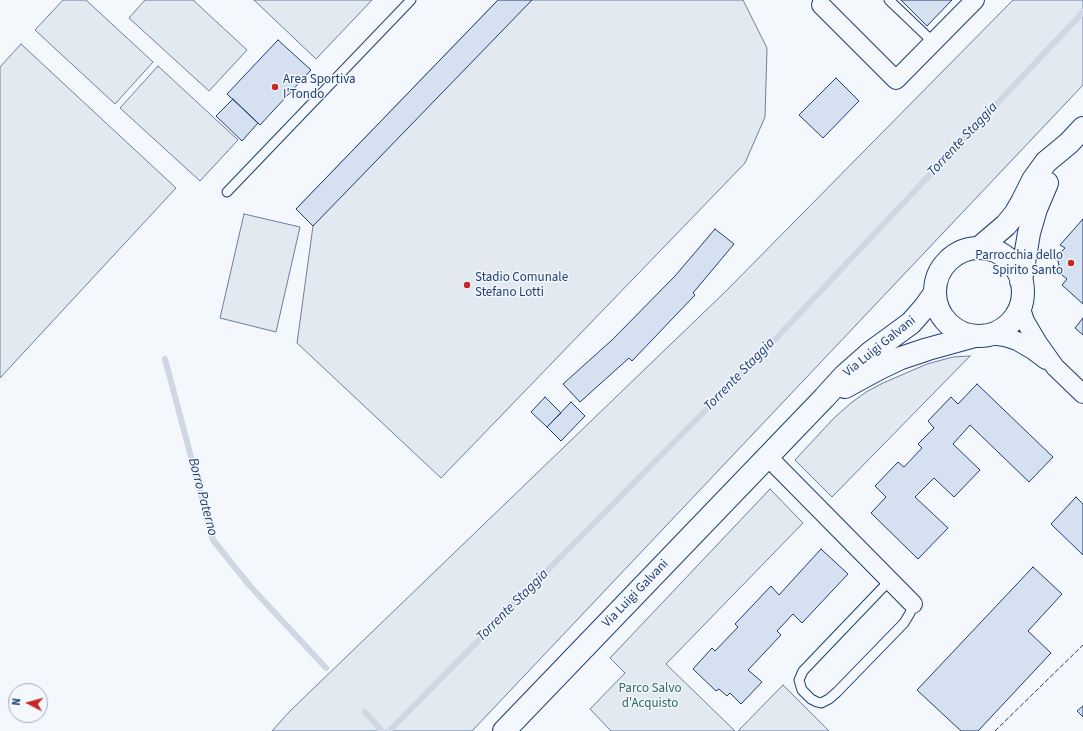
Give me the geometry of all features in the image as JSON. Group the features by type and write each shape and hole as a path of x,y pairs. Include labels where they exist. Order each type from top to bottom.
{"main road":[{"name":"Via Luigi Galvani","path":"979,248 1006,225 1019,208 1041,167 1076,136"},
{"name":"Via Luigi Galvani","path":"1021,281 1029,233 1036,209 1052,172 1076,136"},
{"name":"Via Luigi Galvani","path":"504,731 853,367 911,323 934,294 940,271 947,261 956,254 967,250 979,248 990,249 1001,254 1010,261 1017,270 1021,281 1023,294 1016,316 1009,325 999,331 928,349 901,358 824,398"},
{"path":"934,294 940,314 947,323 955,330 964,334 982,336"}],"street":[{"path":"821,5 896,80 975,0"},
{"path":"1020,306 1025,321 1055,367"},
{"path":"982,336 1005,337 1034,351 1055,367 1083,394"},
{"path":"768,457 913,604"}],"lane":[{"path":"227,192 412,0"},
{"path":"889,0 933,42"},
{"path":"890,580 803,671 800,677 800,688 814,701 822,702 833,696 904,623 913,604"}],"green space":[{"path":"63,0 86,0 153,62 115,104 35,30"},
{"path":"145,0 193,0 247,50 209,91 129,18"},
{"path":"254,0 372,0 316,59"},
{"name":"Stadio Comunale Stefano Lotti","path":"498,0 743,0 767,48 765,117 745,163 441,478 297,343 313,226 296,209"},
{"path":"1013,0 1083,0 1083,85 472,731 272,731 290,711 726,291"},
{"path":"21,44 176,188 0,378 0,67"},
{"path":"158,66 238,140 200,181 120,108"},
{"path":"244,214 300,227 276,332 220,318"},
{"path":"970,356 832,497 795,460 834,418 866,392 927,364 953,357"},
{"name":"Parco Salvo d'Acquisto","path":"770,489 803,523 666,664 735,731 611,731 590,709 625,673 610,658"},
{"path":"783,685 829,731 738,731"}],"building":[{"path":"498,0 532,0 313,226 296,209"},
{"path":"901,0 952,0 927,26"},
{"path":"278,40 311,70 260,125 227,94"},
{"path":"836,78 859,101 823,138 799,115"},
{"path":"233,99 258,123 242,141 216,116"},
{"name":"Parrocchia dello Spirito Santo","path":"1083,219 1083,304 1062,285 1067,279 1060,271 1058,261 1062,251 1065,248 1060,245"},
{"path":"715,229 734,244 693,293 695,295 632,361 629,358 580,402 563,384 612,340 675,276"},
{"path":"1083,318 1083,335 1075,328"},
{"path":"977,384 1053,457 1029,482 970,425 953,444 980,470 954,497 934,478 915,497 948,528 918,559 871,513 886,497 875,486 898,462 904,467 922,448 918,444 934,428 928,421 951,397 958,404"},
{"path":"545,397 561,413 547,427 531,412"},
{"path":"571,402 585,416 561,441 547,427"},
{"path":"1076,497 1083,504 1083,555 1051,524"},
{"path":"821,549 848,574 802,623 793,614 777,631 781,635 748,670 762,682 741,704 730,693 727,696 719,689 716,691 693,669 712,648 715,651 738,627 735,624 771,586 779,595"},
{"path":"1033,567 1062,594 1028,631 1051,653 978,731 961,731 917,690"},
{"path":"1083,706 1083,717 1077,711"}],"waterway":[{"name":"Torrente Staggia","path":"389,731 767,348 1083,12"},
{"name":"Borro Paterno","path":"165,359 213,540 250,586 326,668"},
{"name":"Borro Paterno","path":"365,712 382,731"}],"fence":[{"path":"995,731 1083,645"}],"place":[{"name":"Area Sportiva I'Tondo","path":"275,87"},
{"name":"Parrocchia dello Spirito Santo","path":"1071,263"},
{"name":"Stadio Comunale Stefano Lotti","path":"467,285"}]}
